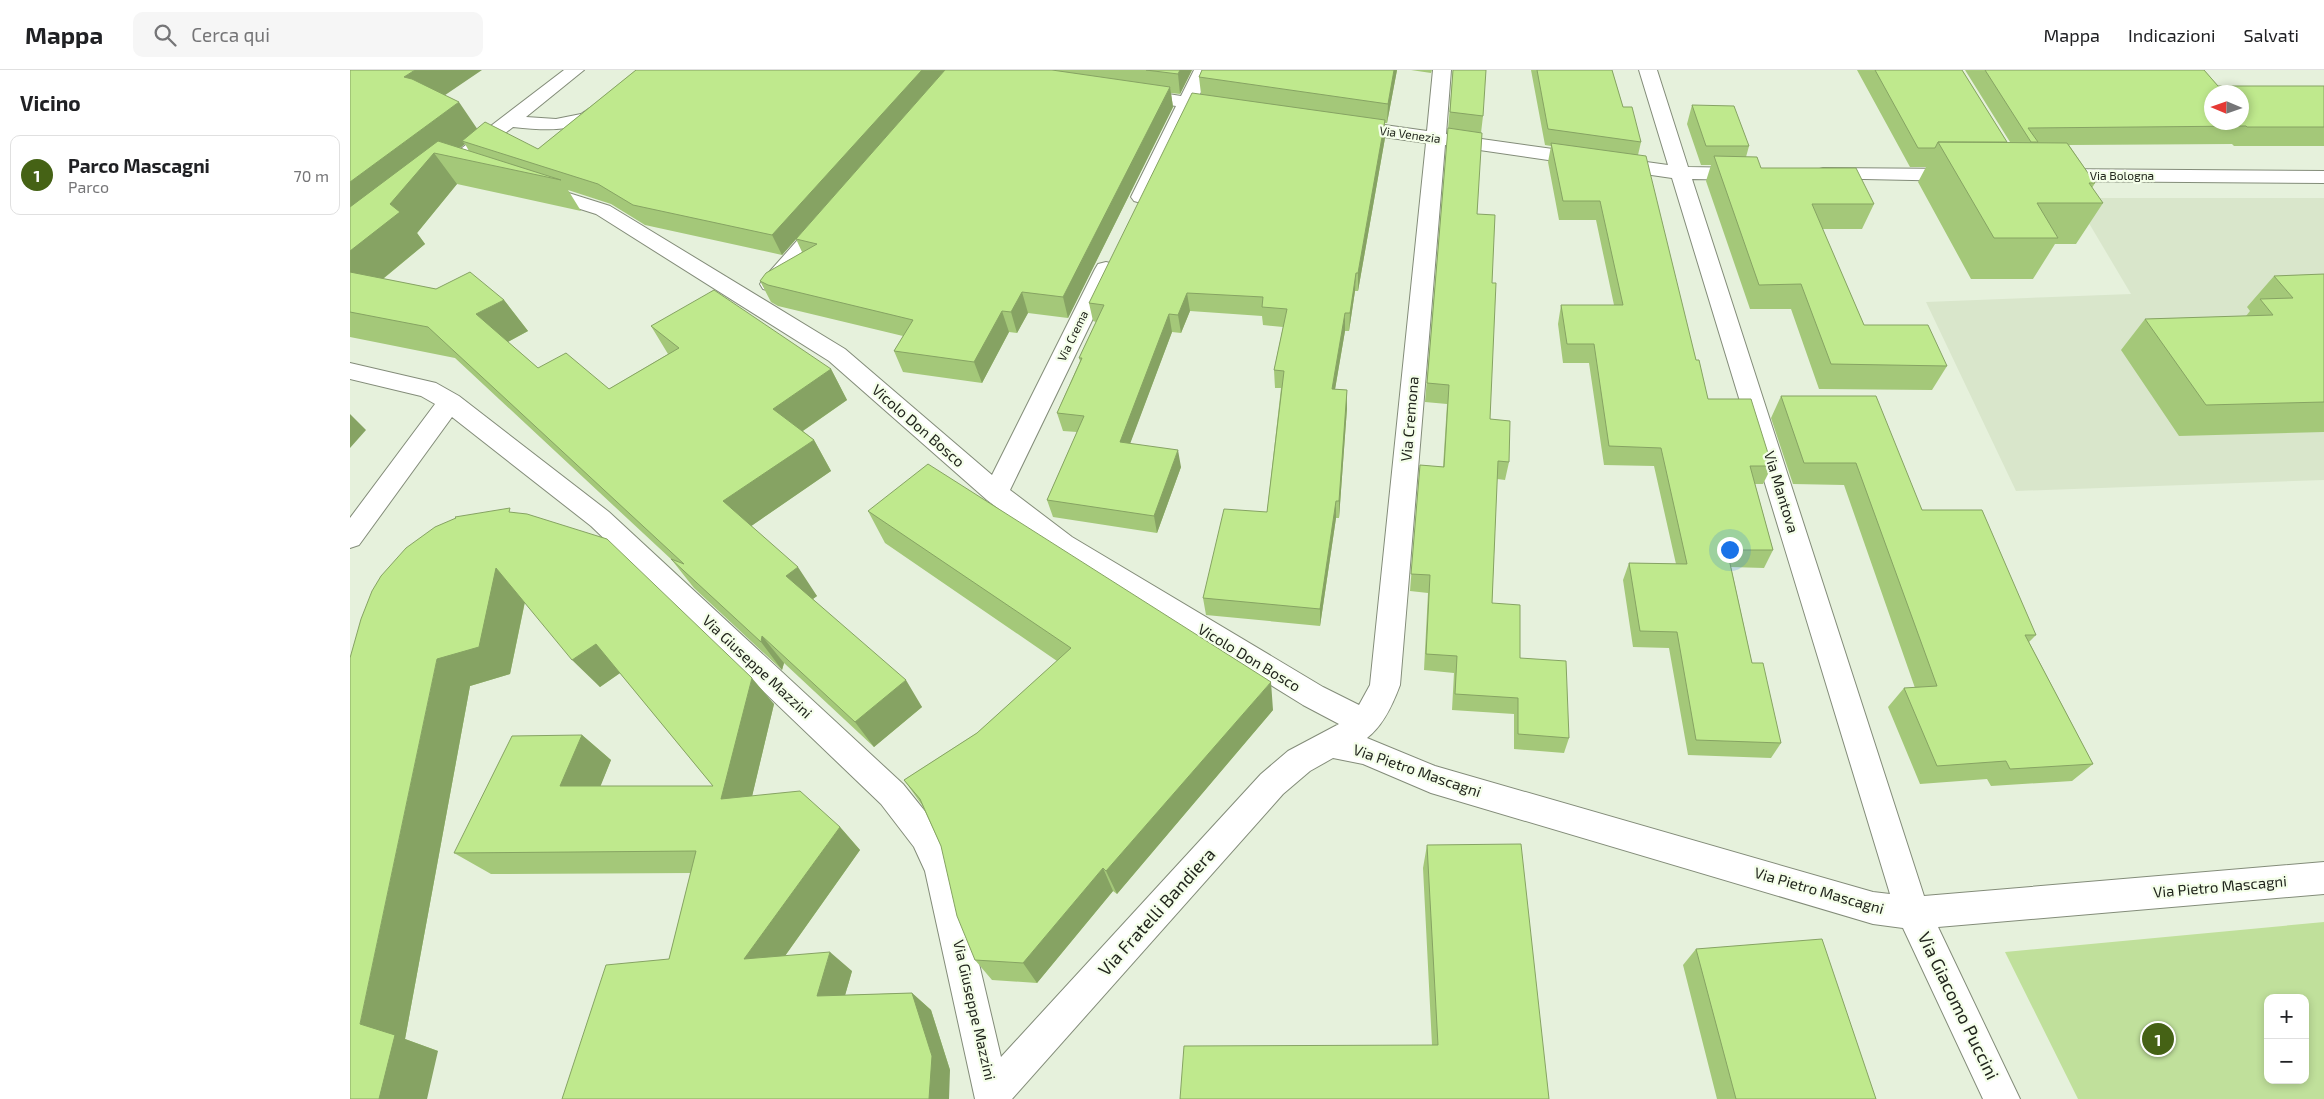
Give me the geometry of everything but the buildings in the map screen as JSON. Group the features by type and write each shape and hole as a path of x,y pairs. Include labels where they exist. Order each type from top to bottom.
{"street":[{"path":"483,171 456,162 575,70"},
{"path":"509,121 551,126 582,121 602,111 650,70"},
{"path":"1131,218 1202,70"},
{"name":"Via Cremona","path":"1331,744 1365,722 1381,696 1385,684 1442,70"},
{"name":"Via Mantova","path":"1648,70 1913,913"},
{"path":"1119,92 1245,111"},
{"name":"Via Venezia","path":"1331,123 1681,173"},
{"path":"1681,173 1764,174"},
{"path":"1803,174 1979,175"},
{"name":"Via Bologna","path":"2038,175 2324,177"},
{"name":"Vicolo Don Bosco","path":"520,183 603,210 837,355 1026,518 1081,556 1313,696 1365,722"},
{"path":"754,304 836,209"},
{"name":"Via Crema","path":"996,493 1113,253"},
{"name":"Via Giuseppe Mazzini","path":"350,372 428,389 450,402 600,519 885,786 925,836 941,870 993,1096"},
{"path":"350,538 450,402"},
{"name":"Via Pietro Mascagni","path":"1331,744 1366,752 1431,779 1894,912 1913,913 2324,878"},
{"name":"Via Fratelli Bandiera","path":"993,1096 1272,784 1300,761 1331,744"},
{"name":"Via Giacomo Puccini","path":"1913,913 2002,1099"}],"shaded area":[{"path":"2074,198 2324,198 2324,480 2016,491 1926,302 2131,294"}],"green space":[{"path":"2324,922 2324,1099 2078,1099 2005,952"}],"place":[{"name":"Parco Mascagni","path":"2158,1039"}]}
